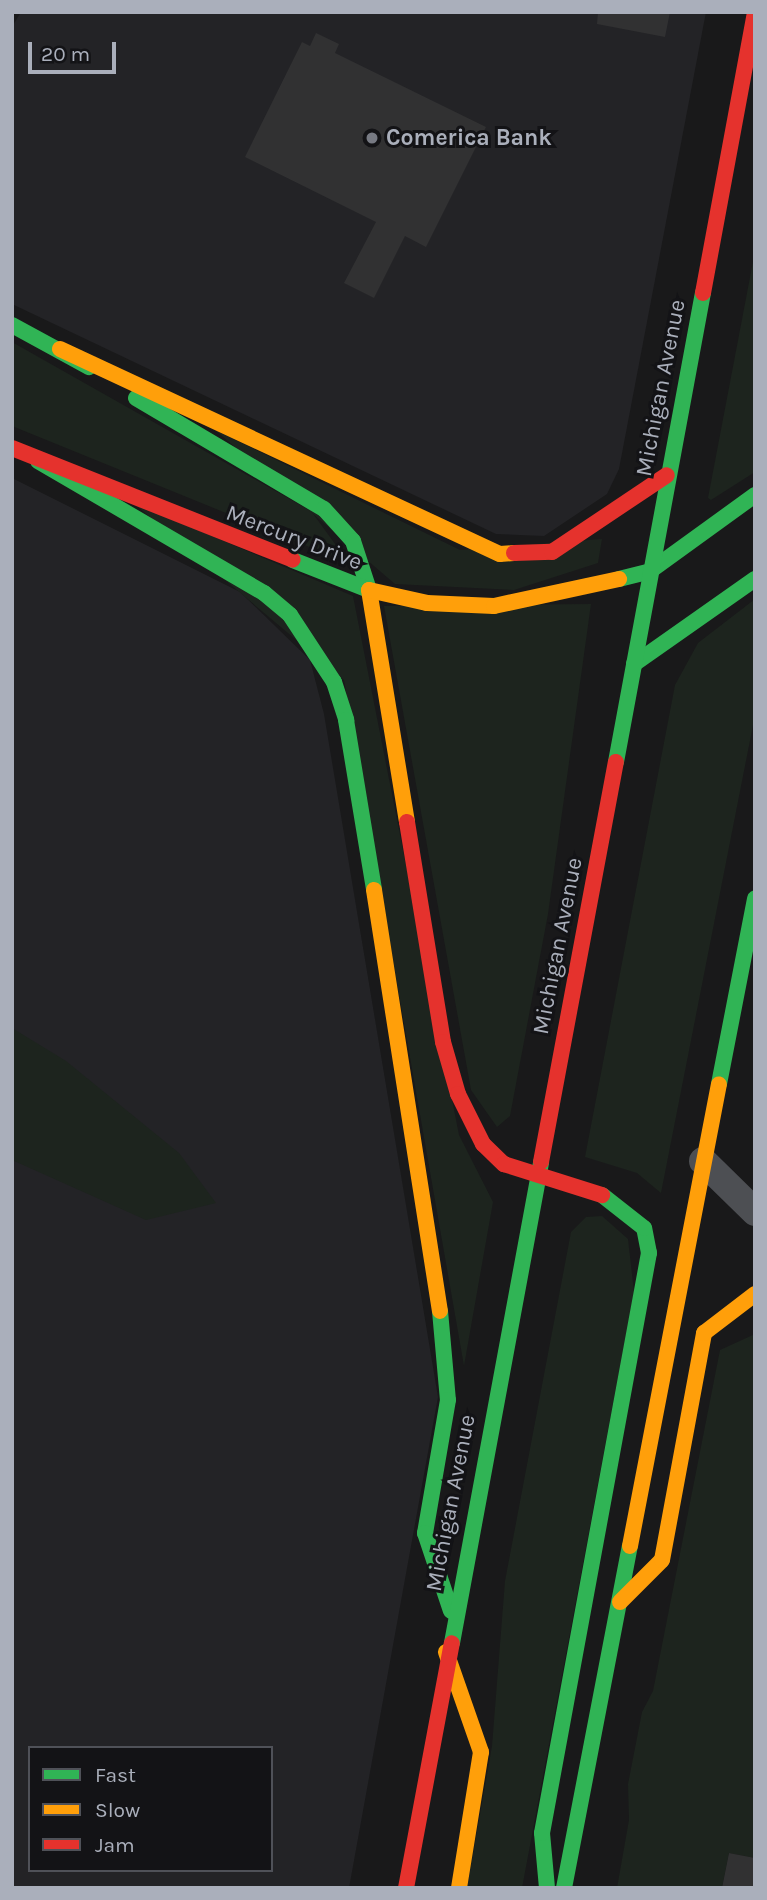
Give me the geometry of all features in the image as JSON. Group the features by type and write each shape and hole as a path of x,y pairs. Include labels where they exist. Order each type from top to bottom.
{"main road":[{"name":"Michigan Avenue","path":"406,1888 452,1615 538,1177 755,12"},
{"name":"Mercury Drive","path":"12,326 60,349 324,509 352,541 369,590"},
{"path":"60,349 500,554 552,552 667,475"},
{"name":"Mercury Drive","path":"12,448 38,461 369,590"},
{"path":"38,461 264,593 290,615 334,682 346,720 437,1277 448,1400 425,1533 452,1615"},
{"path":"547,1888 542,1833 649,1253 644,1228 629,1210 590,1190 538,1177 504,1164 483,1144 458,1094 443,1042 369,590 427,603 494,606 650,571 755,495"},
{"path":"634,664 755,579"},
{"path":"564,1888 755,898"},
{"path":"620,1602 662,1560 705,1333 755,1294"},
{"path":"446,1650 481,1752 459,1888"}],"street":[{"path":"703,1161 755,1212"}],"shaded area":[{"path":"21,12 706,12 619,469 607,494 544,536 496,534 12,304 12,27"},
{"path":"755,251 755,472 711,500 708,498"},
{"path":"12,342 311,511 349,563 12,426"},
{"path":"215,430 460,550 602,539 598,563 514,590 395,584"},
{"path":"12,478 240,592 310,660 324,714 438,1397 349,1888 12,1888"},
{"path":"132,502 353,596 459,1135 493,1202 464,1366 344,680"},
{"path":"755,599 755,715 661,1193 637,1173 585,1157 675,685 698,643"},
{"path":"591,604 548,914 510,1116 497,1127 471,1090 384,606"},
{"path":"12,1028 66,1061 179,1153 216,1203 146,1220 12,1160"},
{"path":"602,1216 628,1239 634,1292 522,1888 467,1888 492,1746 505,1581 571,1232 586,1217"},
{"path":"755,1334 755,1858 729,1853 722,1888 617,1888 629,1820 628,1784 642,1712 653,1691 720,1350"}],"building":[{"path":"598,12 670,12 665,37 597,24"},
{"name":"Comerica Bank","path":"316,33 339,44 335,53 486,127 426,247 405,236 374,298 344,283 376,222 245,157 302,42 310,46"},
{"path":"729,1853 755,1858 755,1888 722,1888"}],"traffic: fast":[{"path":"616,762 703,293"},
{"path":"12,325 89,367"},
{"path":"136,398 324,509 353,541 369,590 293,560"},
{"path":"38,461 264,593 290,615 334,682 346,720 374,890"},
{"path":"619,579 650,571 755,495"},
{"path":"634,664 755,579"},
{"path":"719,1084 755,898"},
{"path":"452,1643 541,1162"},
{"path":"547,1888 542,1833 649,1253 644,1228 602,1195"},
{"path":"440,1311 448,1400 425,1533 451,1611"},
{"path":"564,1888 630,1546"}],"traffic: slow":[{"path":"60,349 500,554 514,553"},
{"path":"407,822 369,590 427,603 494,606 619,579"},
{"path":"374,890 440,1311"},
{"path":"630,1546 719,1084"},
{"path":"620,1602 662,1560 704,1333 755,1294"},
{"path":"446,1652 481,1752 459,1888"}],"traffic: jam":[{"path":"703,293 755,12"},
{"path":"12,448 293,560"},
{"path":"514,553 552,552 667,475"},
{"path":"541,1162 616,762"},
{"path":"407,822 443,1042 458,1094 483,1144 504,1164 602,1195"},
{"path":"406,1888 452,1643"}],"place":[{"name":"Comerica Bank","path":"372,138"}]}
